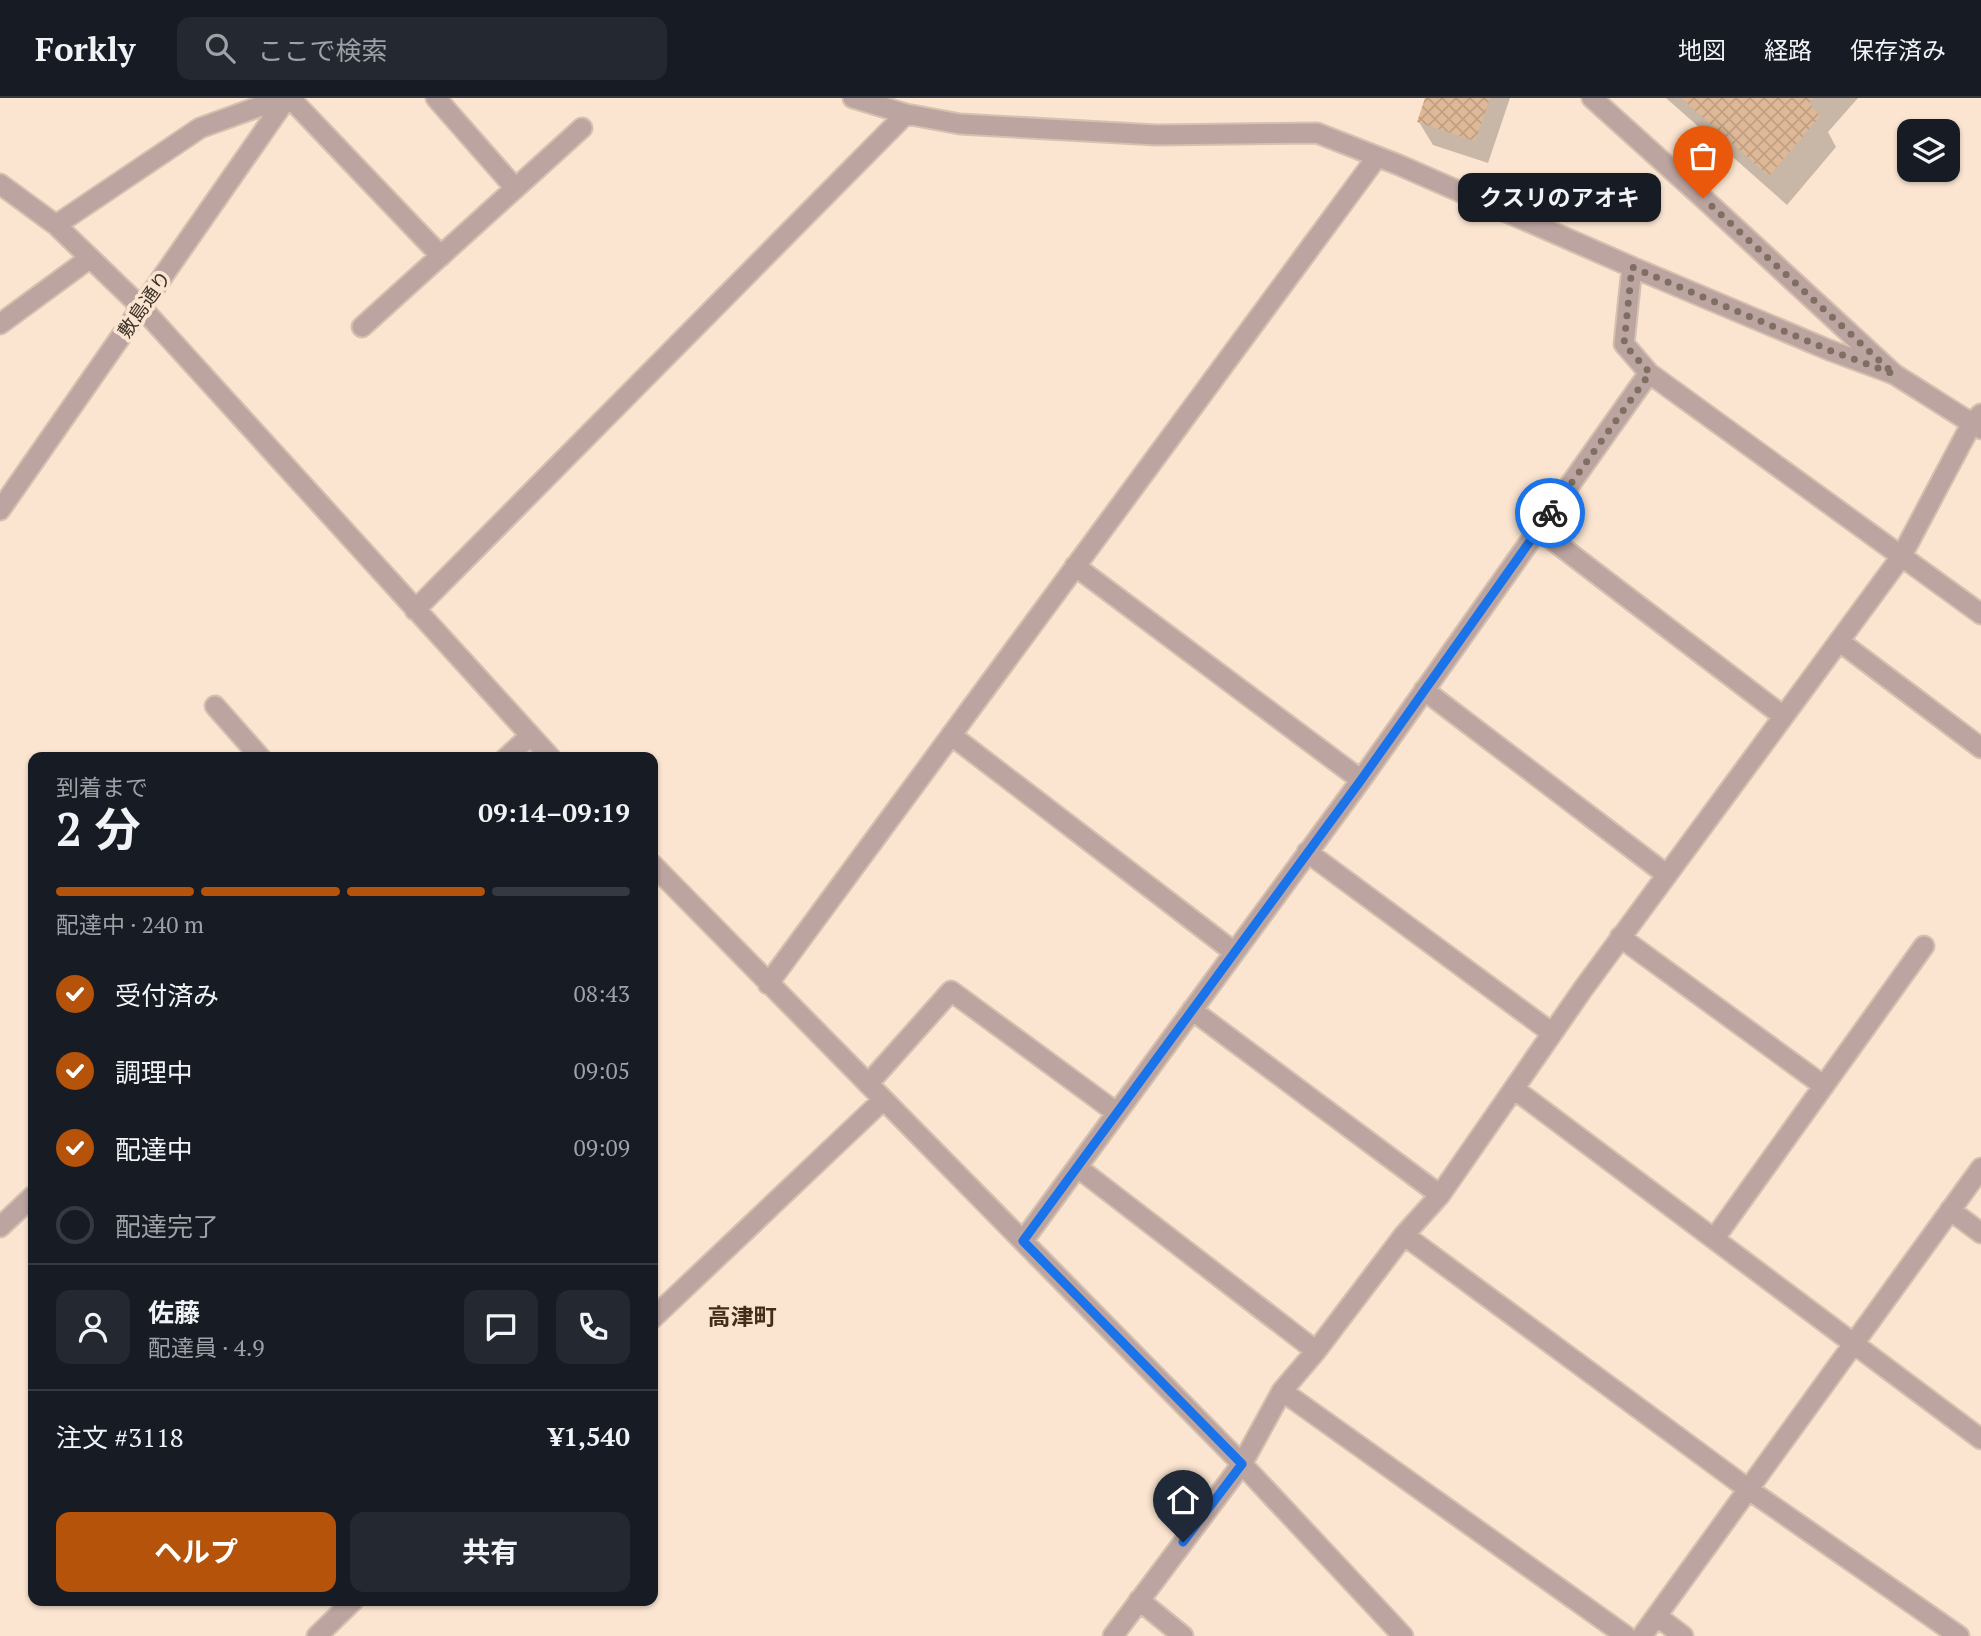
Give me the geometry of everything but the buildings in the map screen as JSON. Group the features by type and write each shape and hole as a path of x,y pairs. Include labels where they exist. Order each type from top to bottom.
{"street":[{"path":"56,225 237,106 287,98 441,256"},
{"name":"敷島通り","path":"0,510 287,98"},
{"path":"436,98 516,188"},
{"path":"853,98 906,114 960,124 1156,135 1317,133 1829,350 1894,374 1978,422 1901,556 1620,937 1440,1195 1404,1234 1316,1351 1282,1391 1242,1464 1113,1636"},
{"path":"1601,102 1894,374"},
{"path":"415,610 906,114"},
{"path":"362,327 582,128"},
{"path":"768,984 1377,157"},
{"path":"0,184 56,225 141,307 545,752"},
{"path":"0,324 90,258"},
{"path":"1632,267 1624,344 1650,373 1981,614"},
{"path":"1023,1241 1361,780 1650,373"},
{"path":"1538,529 1783,716"},
{"path":"1075,566 1361,780"},
{"path":"1839,641 1981,748"},
{"path":"1424,690 1667,875"},
{"path":"215,706 256,752"},
{"path":"951,734 1234,952"},
{"path":"513,752 530,736"},
{"path":"1307,852 1552,1033"},
{"path":"658,870 1242,1464 1403,1636"},
{"path":"1620,937 1824,1086"},
{"path":"1714,1239 1924,946"},
{"path":"868,1084 951,991 1117,1113"},
{"path":"1192,1010 1440,1195"},
{"path":"1514,1089 1981,1439"},
{"path":"658,1313 883,1100"},
{"path":"1077,1167 1316,1351"},
{"path":"1642,1636 1981,1168"},
{"path":"0,1227 28,1201"},
{"path":"1950,1210 1981,1233"},
{"path":"1404,1234 1748,1489 1959,1636"},
{"path":"1282,1391 1626,1636"},
{"path":"1139,1600 1183,1636"},
{"path":"317,1636 348,1606"},
{"path":"1657,1616 1684,1636"}],"way so far":[{"path":"1550,513 1650,373 1624,344 1632,267 1829,350 1894,374 1703,198"}],"place":[{"name":"クスリのアオキ","path":"1703,198"}],"district":[{"name":"高津町","path":"742,1317"}],"route":[{"path":"1183,1542 1242,1464 1023,1241 1361,780 1550,513"}]}
